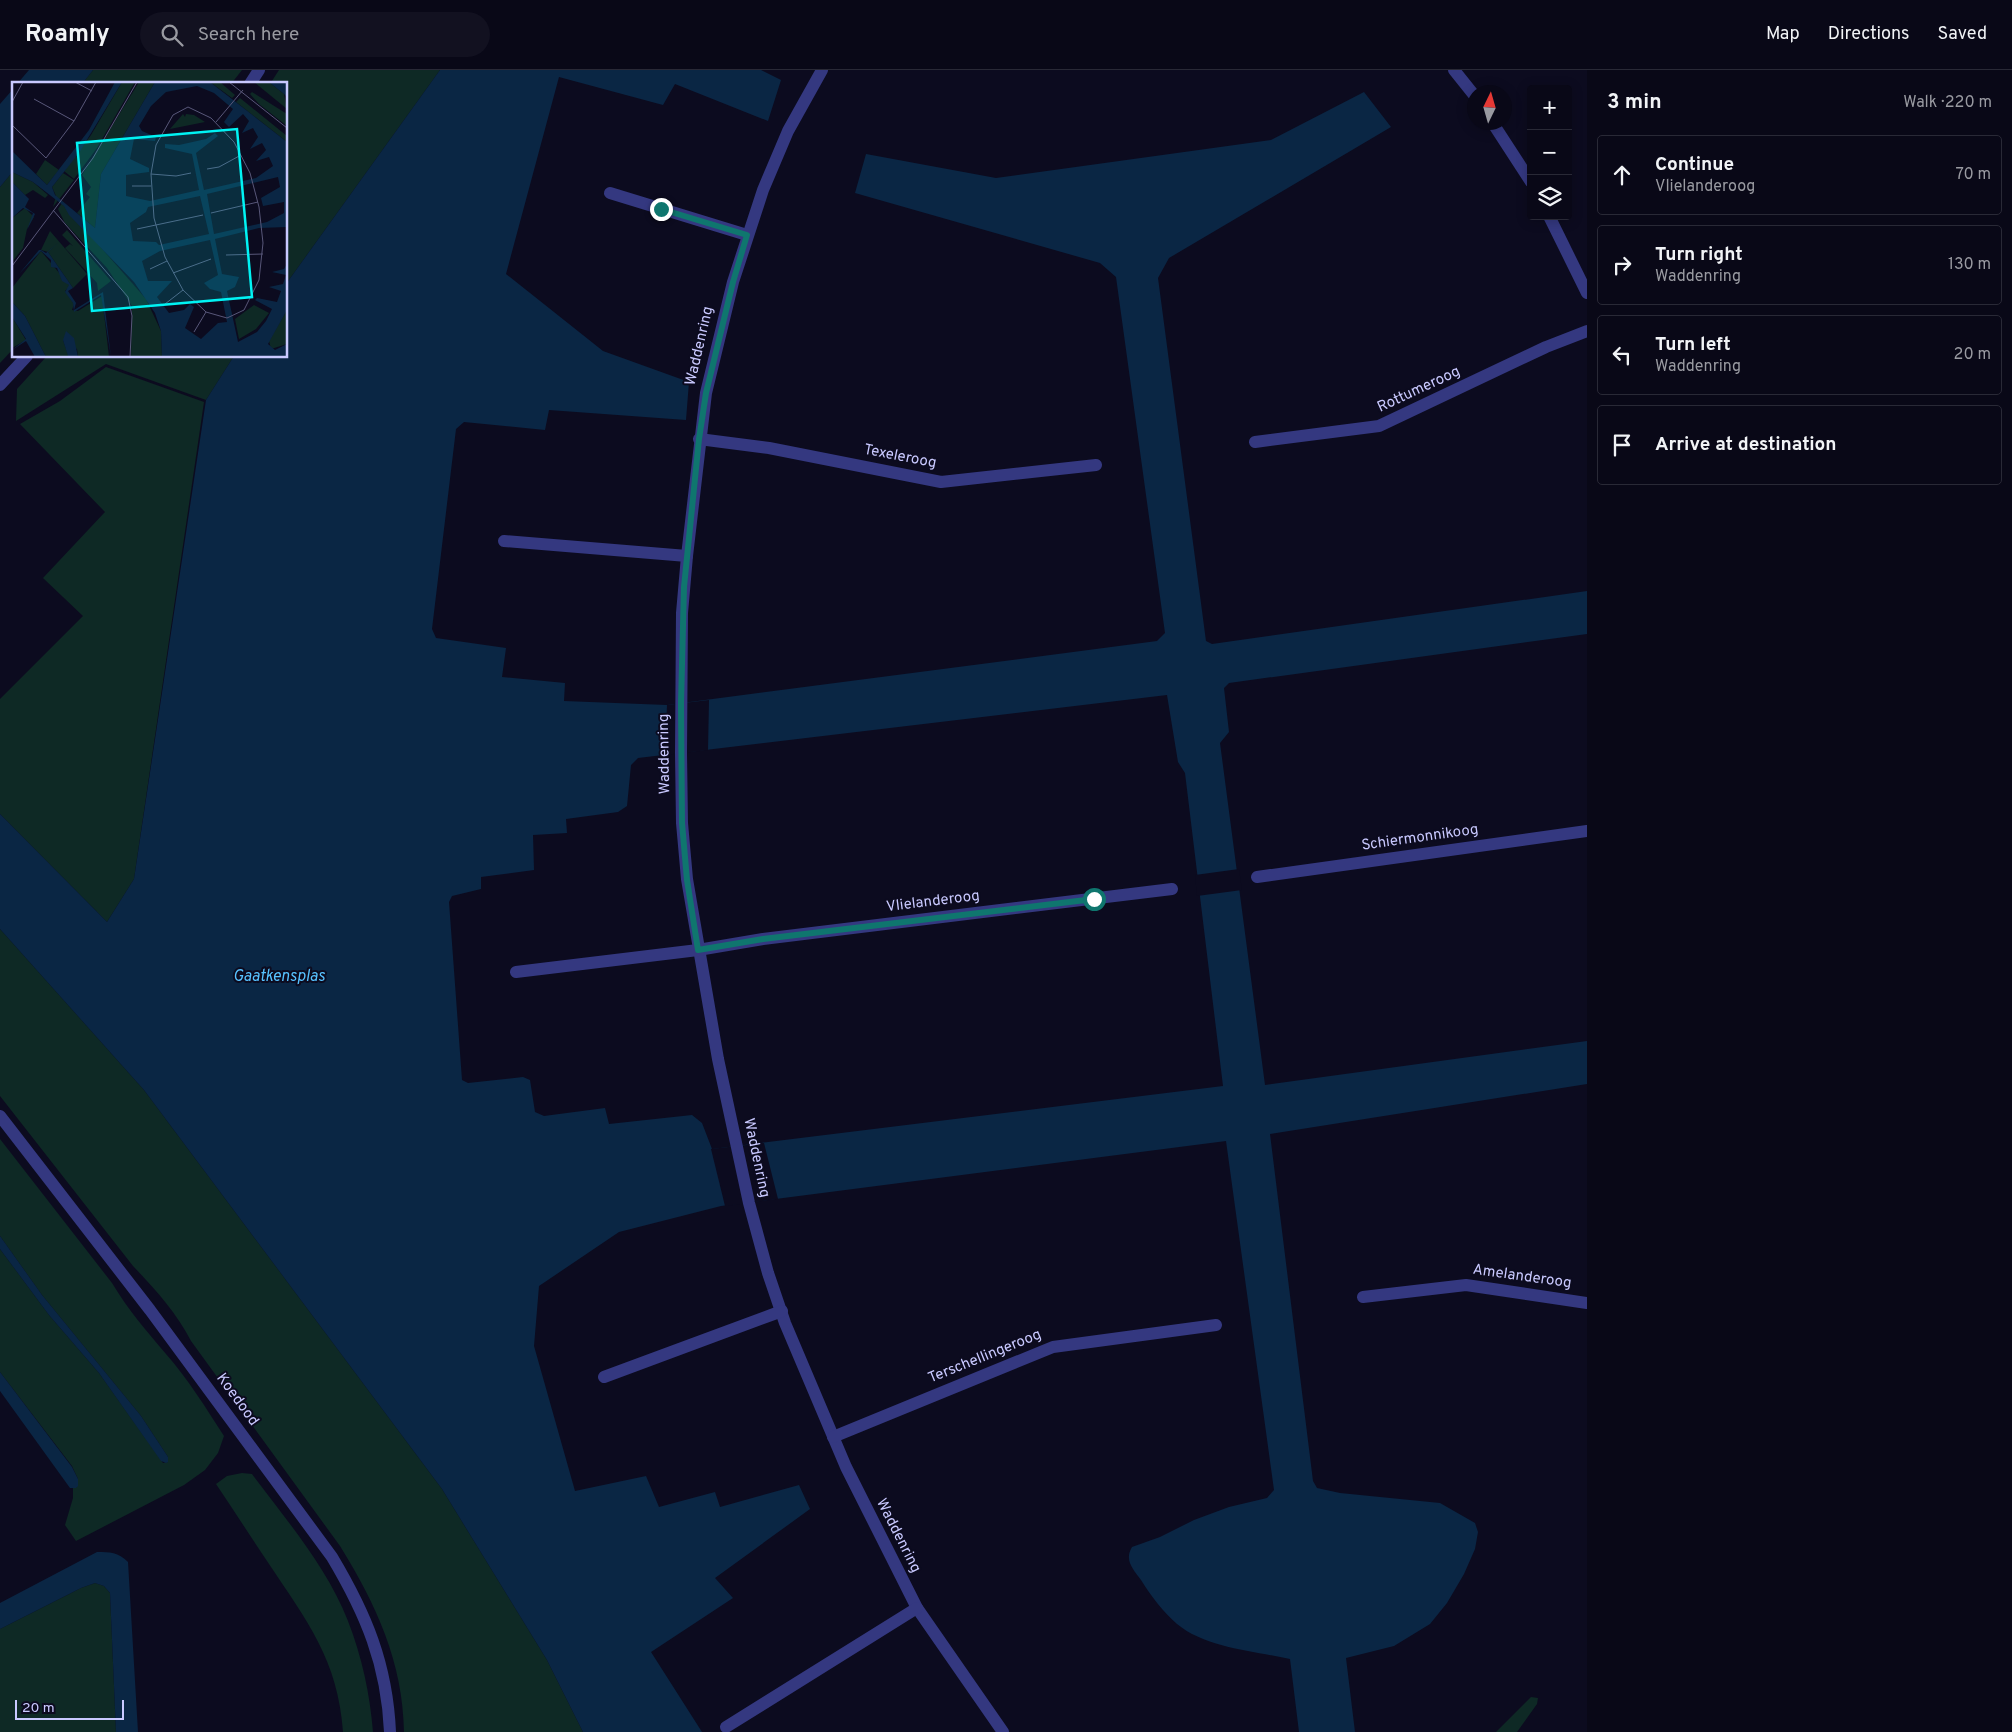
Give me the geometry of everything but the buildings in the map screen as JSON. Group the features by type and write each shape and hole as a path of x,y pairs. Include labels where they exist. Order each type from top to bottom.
{"street":[{"path":"251,82 259,70"},
{"name":"Waddenring","path":"822,70 788,130 774,161 747,235 733,282 706,393 686,556 682,613 682,823 687,880 718,1059 749,1203 768,1273 782,1311 832,1437 880,1538 917,1608 1003,1732"},
{"path":"1454,70 1467,86"},
{"path":"1497,130 1527,176"},
{"path":"610,193 747,235"},
{"path":"1551,220 1587,293"},
{"name":"Rottumeroog","path":"1254,442 1379,426 1546,346 1587,331"},
{"path":"0,385 25,358"},
{"name":"Texeleroog","path":"699,439 769,448 941,482 1096,465"},
{"path":"504,541 686,556"},
{"name":"Schiermonnikoog","path":"1257,877 1587,831"},
{"name":"Vlielanderoog","path":"698,950 763,939 1172,889"},
{"path":"516,972 698,950"},
{"name":"Koedood","path":"0,1116 150,1310 332,1557 351,1589 368,1626 380,1661 388,1702 390,1732"},
{"name":"Amelanderoog","path":"1363,1297 1479,1285 1587,1303"},
{"path":"604,1377 782,1311"},
{"name":"Terschellingeroog","path":"832,1437 1053,1347 1216,1325"},
{"path":"726,1727 917,1608"}],"green space":[{"path":"93,70 242,70 233,82 84,82"},
{"path":"279,70 440,70 288,281 288,82 271,82"},
{"path":"12,172 12,350 0,363 0,187"},
{"path":"45,358 233,358 206,400 106,364 16,421 17,389"},
{"path":"106,367 204,402 134,879 107,922 0,814 0,699 83,616 43,578 105,512 20,424 60,401"},
{"path":"0,929 144,1090 442,1489 547,1660 583,1732 404,1732 399,1682 385,1634 365,1590 340,1546 191,1341 172,1311 133,1266 0,1096"},
{"path":"0,1139 112,1283 138,1320 182,1373 224,1436 218,1453 205,1470 184,1485 76,1541 65,1525 73,1498 73,1488 76,1488 78,1479 72,1466 0,1372 0,1249 49,1315 99,1373 163,1463 168,1462 168,1457 141,1416 42,1295 0,1236"},
{"path":"242,1473 252,1474 279,1509 318,1563 339,1601 348,1621 361,1662 370,1704 373,1732 343,1732 335,1683 318,1642 296,1604 216,1484 227,1476"},
{"path":"95,1583 104,1586 110,1593 116,1732 0,1732 0,1629 81,1588"},
{"path":"1531,1697 1538,1698 1537,1704 1517,1732 1496,1732"}],"water":[{"path":"29,70 93,70 84,82 19,82"},
{"name":"Gaatkensplas","path":"440,70 761,70 781,80 768,121 675,84 663,105 559,77 506,274 603,351 689,382 686,420 549,410 545,430 464,422 456,429 432,629 436,638 506,648 502,677 565,683 564,701 667,705 1157,641 1165,633 1116,277 1100,263 855,193 866,154 996,178 1271,140 1364,92 1391,127 1169,258 1158,278 1206,641 1212,644 1587,591 1587,634 1229,683 1224,688 1229,732 1220,743 1265,1085 1587,1041 1587,1084 1270,1134 1313,1481 1317,1488 1340,1493 1440,1503 1475,1523 1478,1532 1475,1549 1464,1574 1447,1603 1430,1624 1394,1646 1346,1658 1355,1732 1299,1732 1290,1659 1216,1644 1189,1632 1177,1624 1157,1604 1129,1560 1132,1547 1229,1507 1267,1498 1274,1490 1226,1141 721,1206 619,1232 539,1286 534,1346 575,1491 646,1476 659,1507 715,1492 720,1507 799,1485 810,1509 715,1578 733,1598 651,1652 702,1732 583,1732 547,1660 442,1489 144,1090 0,929 0,814 107,922 134,879 206,400 233,358 288,358 288,281","holes":["1167,695 1178,762 1185,773 1223,1086 712,1149 702,1123 692,1115 609,1124 605,1108 544,1116 535,1112 530,1080 523,1077 468,1083 462,1080 449,902 452,896 481,889 481,877 534,870 533,835 567,833 566,819 618,812 627,806 631,765 638,758"]},
{"path":"12,90 12,172 0,187 0,104"},
{"path":"0,1236 42,1295 141,1416 168,1457 168,1462 161,1461 99,1373 49,1315 0,1249"},
{"path":"0,1372 72,1467 78,1479 78,1486 76,1488 70,1488 0,1391"},
{"path":"97,1552 114,1553 128,1562 138,1732 116,1732 110,1593 104,1586 95,1583 81,1588 0,1629 0,1603"}],"pier":[{"path":"709,700 708,750 665,755 667,705"},
{"path":"1239,869 1242,890 1197,896 1195,875"},
{"path":"764,1143 778,1199 725,1206 711,1149"}],"route":[{"path":"661,209 747,235 733,282 706,393 690,520 682,613 682,823 687,880 698,950 763,939 1094,899"}]}
